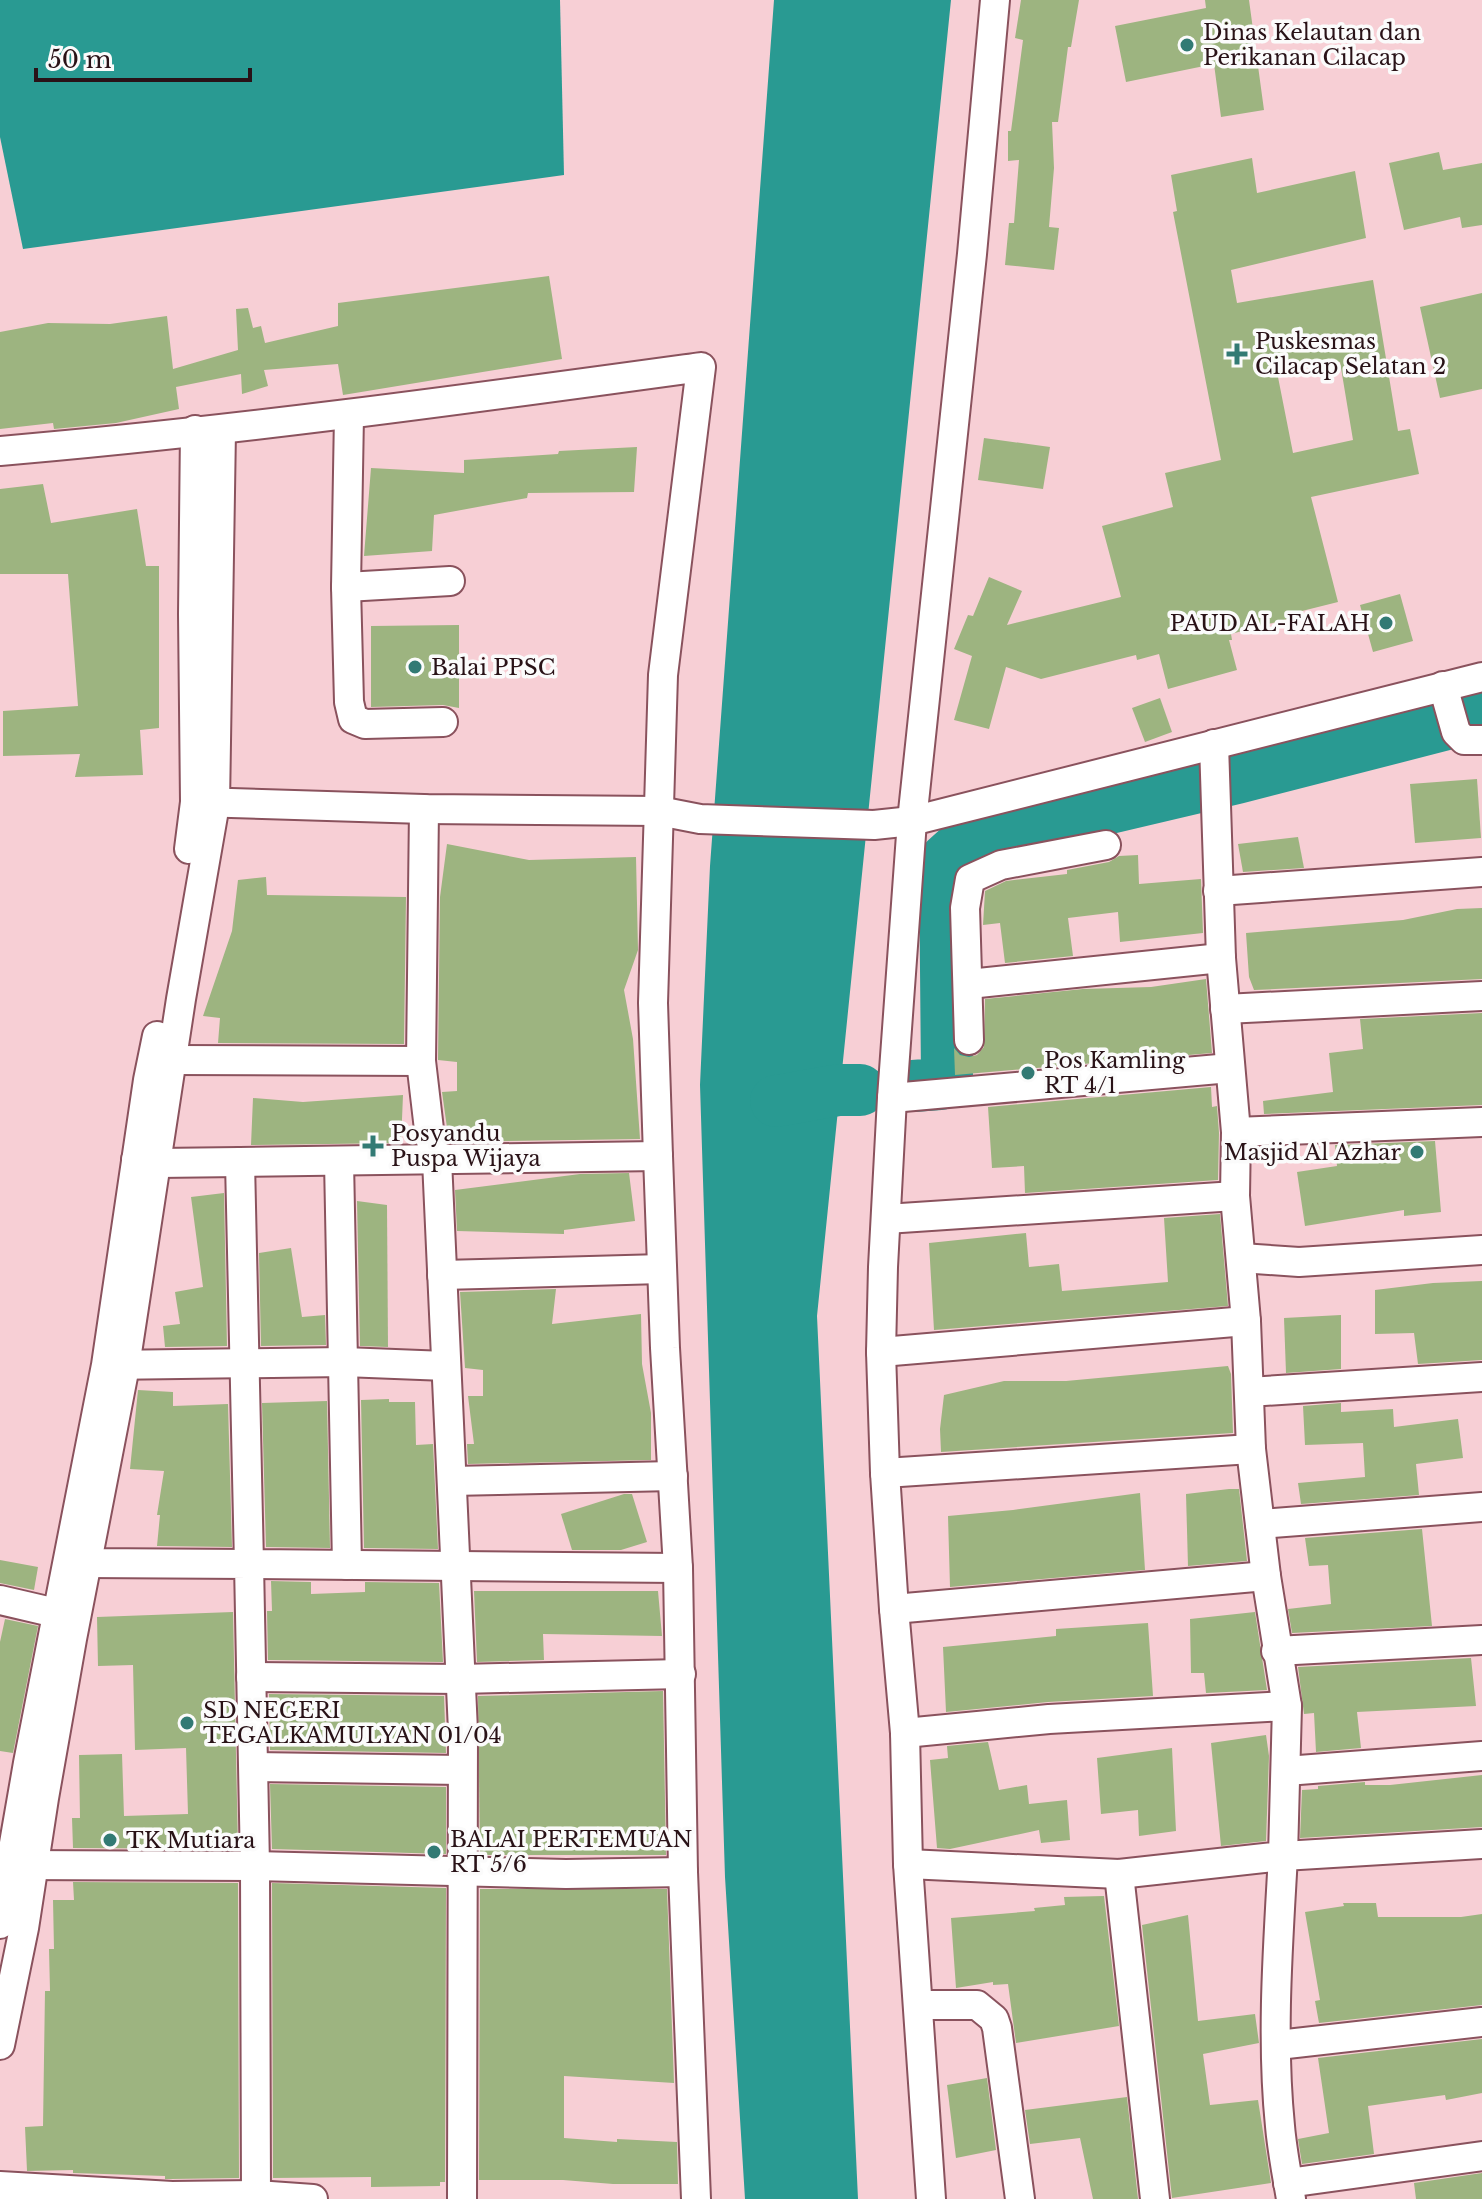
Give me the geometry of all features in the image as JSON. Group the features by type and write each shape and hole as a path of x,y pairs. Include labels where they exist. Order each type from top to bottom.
{"street":[{"path":"931,2199 908,1864 905,1733 885,1473 881,1352 892,1098 912,821 969,286 995,0"},
{"path":"0,451 349,415 701,367 663,675 653,1003 662,1269 678,1568 683,1872 696,2199"},
{"path":"349,415 346,587 349,702 353,719 365,724 443,722"},
{"path":"147,1162 148,1080 172,1001 205,803 208,430"},
{"path":"346,587 450,581"},
{"path":"205,803 659,811 700,819 874,825 912,821 1215,754 1457,716 1482,677"},
{"path":"1215,754 1221,958 1236,1132 1235,1196 1246,1321 1251,1449 1276,1651 1287,1706 1276,1982 1280,2125 1290,2191 1482,2156"},
{"path":"424,809 421,1061 430,1138 437,1160 460,1679 462,2199"},
{"path":"969,1040 965,908 970,879 1001,865 1106,845"},
{"path":"1218,891 1482,872"},
{"path":"969,984 1221,958"},
{"path":"1225,1009 1482,996"},
{"path":"0,1924 23,1866 116,1365 147,1162 171,1060 172,1001"},
{"path":"171,1060 421,1061"},
{"path":"892,1098 1230,1068"},
{"path":"1236,1132 1482,1122"},
{"path":"147,1162 658,1156"},
{"path":"339,1161 347,1565"},
{"path":"240,1162 254,1767 256,2195"},
{"path":"886,1219 1235,1196"},
{"path":"1241,1258 1299,1262 1482,1250"},
{"path":"442,1275 662,1269"},
{"path":"881,1352 1246,1321"},
{"path":"116,1365 344,1362 446,1366"},
{"path":"1249,1392 1482,1377"},
{"path":"885,1473 1251,1449"},
{"path":"452,1481 673,1476"},
{"path":"1260,1524 1482,1507"},
{"path":"77,1562 678,1568"},
{"path":"1,2031 24,1928 23,1866 28,1763 56,1613 77,1562"},
{"path":"894,1609 1266,1576"},
{"path":"0,1600 56,1613"},
{"path":"1276,1651 1482,1640"},
{"path":"251,1677 460,1679 681,1674"},
{"path":"905,1733 1049,1719 1287,1706"},
{"path":"1286,1771 1482,1756"},
{"path":"254,1767 462,1770"},
{"path":"908,1864 1119,1874 1283,1856 1482,1844"},
{"path":"23,1866 255,1866 566,1874 683,1872"},
{"path":"1119,1874 1155,2199"},
{"path":"919,2005 977,2005 994,2019 1020,2199"},
{"path":"1278,2045 1482,2022"},
{"path":"0,2186 172,2198 256,2195 310,2199"}],"water":[{"path":"0,0 560,0 564,175 23,249 0,137"},
{"path":"774,0 951,0 817,1316 858,2199 745,2199 725,1877 700,1085 710,866"}],"building":[{"path":"1021,0 1079,0 1071,47 1068,47 1058,122 1052,122 1054,168 1049,227 1059,228 1054,270 1005,265 1009,223 1014,223 1019,160 1008,161 1008,131 1011,131 1023,40 1015,38"},
{"name":"Dinas Kelautan dan Perikanan Cilacap","path":"1205,0 1249,0 1264,110 1221,117 1214,64 1126,82 1115,26 1206,8"},
{"path":"1439,152 1443,170 1482,163 1482,225 1462,228 1460,217 1404,230 1389,163"},
{"path":"1252,158 1257,193 1355,171 1366,238 1231,270 1237,303 1373,280 1398,431 1410,429 1419,474 1311,497 1338,602 1231,634 1232,640 1229,640 1237,670 1168,689 1159,654 1137,660 1136,655 1041,679 1006,667 989,729 954,720 972,656 954,649 968,615 973,616 989,577 1022,591 1007,625 1121,597 1102,526 1173,507 1165,473 1221,460 1173,212 1177,211 1171,175","holes":["1340,362 1353,440 1293,453 1277,372"]},
{"path":"549,276 562,359 343,395 338,364 264,370 268,386 242,394 241,374 176,387 179,409 116,423 54,429 53,423 0,429 0,332 48,323 110,324 167,316 173,369 238,350 236,309 248,308 253,328 261,326 265,343 338,326 338,303"},
{"path":"1482,293 1482,389 1440,398 1420,307"},
{"path":"984,438 1050,447 1043,489 978,480"},
{"path":"637,447 634,492 528,493 527,498 434,515 432,551 364,556 371,468 464,473 464,460"},
{"path":"43,484 51,523 137,509 146,566 159,566 159,728 140,730 143,775 75,777 80,754 3,756 3,711 78,706 68,574 0,574 0,489"},
{"name":"PAUD AL-FALAH","path":"1400,594 1413,641 1373,652 1360,605"},
{"name":"Balai PPSC","path":"459,625 459,708 443,705 371,707 371,626"},
{"path":"1160,698 1172,732 1145,742 1132,708"},
{"path":"1477,779 1481,838 1415,843 1410,784"},
{"path":"1298,837 1304,868 1243,872 1238,844"},
{"path":"447,844 529,860 636,857 638,950 624,990 633,1039 640,1139 449,1142 442,1092 457,1091 457,1062 438,1060 440,897"},
{"path":"1138,855 1139,884 1201,879 1203,933 1120,942 1118,912 1068,918 1073,956 1005,963 1000,923 983,925 985,891 1006,881 1067,874 1067,870 1109,862 1119,856"},
{"path":"266,877 267,895 406,897 404,1044 218,1043 220,1018 203,1016 232,931 238,880"},
{"path":"1482,908 1482,979 1254,990 1249,977 1246,933 1403,920 1457,909"},
{"path":"1206,979 1212,1053 955,1075 954,1048 960,1055 969,1057 977,1055 984,1047 985,999 1083,989 1151,987"},
{"path":"1482,1013 1482,1105 1264,1114 1263,1101 1333,1092 1329,1053 1363,1049 1360,1019"},
{"path":"1211,1087 1212,1107 1217,1106 1218,1180 1025,1193 1024,1166 992,1168 988,1107"},
{"path":"403,1095 401,1143 251,1145 253,1098 303,1102"},
{"path":"1435,1141 1441,1212 1404,1216 1404,1210 1305,1226 1297,1172 1337,1166 1335,1145"},
{"path":"629,1173 635,1221 564,1230 564,1234 457,1231 455,1190 580,1174"},
{"path":"224,1193 227,1346 165,1347 163,1326 180,1324 175,1292 203,1287 191,1197"},
{"path":"357,1201 387,1205 388,1347 360,1346"},
{"path":"1220,1214 1228,1306 934,1330 929,1243 1026,1233 1029,1267 1059,1264 1062,1291 1168,1282 1164,1218"},
{"path":"291,1248 302,1317 325,1315 326,1345 261,1346 259,1253"},
{"path":"1482,1281 1482,1360 1418,1364 1414,1333 1375,1334 1375,1290"},
{"path":"556,1289 552,1324 641,1314 642,1364 651,1413 651,1460 468,1464 467,1444 474,1444 468,1396 483,1396 483,1370 465,1368 460,1292"},
{"path":"1341,1315 1341,1369 1286,1373 1284,1318"},
{"path":"1228,1366 1233,1433 941,1452 944,1395 1004,1381 1066,1381"},
{"path":"138,1390 173,1392 173,1406 228,1404 232,1547 157,1546 160,1515 157,1515 164,1471 130,1469"},
{"path":"389,1399 389,1402 415,1402 416,1445 433,1444 438,1549 364,1548 361,1400"},
{"path":"327,1401 330,1548 266,1547 262,1403"},
{"path":"1341,1403 1341,1412 1393,1409 1394,1427 1458,1419 1463,1458 1416,1464 1419,1495 1301,1504 1298,1483 1365,1477 1363,1443 1305,1445 1303,1406"},
{"path":"1239,1489 1247,1561 1188,1566 1186,1494"},
{"path":"1140,1493 1145,1570 950,1587 948,1516"},
{"path":"632,1494 647,1542 621,1550 572,1550 561,1514"},
{"path":"1422,1529 1432,1626 1292,1633 1288,1609 1331,1604 1328,1565 1309,1566 1305,1538"},
{"path":"0,1560 38,1567 34,1590 0,1583"},
{"path":"271,1581 311,1582 311,1594 365,1592 365,1582 439,1583 443,1662 268,1660 267,1611 272,1611"},
{"path":"474,1591 658,1591 662,1636 543,1634 544,1660 477,1662"},
{"name":"SD NEGERI TEGALKAMULYAN 01/04","path":"233,1612 238,1849 73,1848 72,1818 80,1818 79,1755 122,1754 124,1816 188,1814 186,1748 135,1750 133,1665 98,1666 97,1617"},
{"path":"1255,1612 1267,1690 1206,1693 1204,1673 1191,1673 1190,1619"},
{"path":"5,1619 38,1626 13,1753 0,1751 0,1642"},
{"path":"1148,1623 1153,1696 946,1712 943,1647 1056,1636 1056,1629"},
{"path":"1471,1658 1476,1706 1357,1712 1361,1748 1316,1752 1314,1713 1304,1714 1298,1667"},
{"path":"663,1691 666,1855 480,1855 478,1696"},
{"path":"269,1694 444,1696 446,1753 270,1750"},
{"path":"1266,1735 1269,1756 1266,1841 1221,1846 1211,1743"},
{"path":"988,1742 999,1790 1027,1785 1029,1804 1067,1800 1070,1840 1041,1843 1039,1830 950,1849 937,1848 930,1760 948,1758 947,1746"},
{"path":"1172,1748 1176,1831 1139,1836 1138,1810 1101,1814 1097,1758"},
{"path":"1482,1775 1482,1827 1300,1838 1302,1790 1365,1782 1365,1785 1390,1785"},
{"path":"270,1784 446,1787 446,1854 272,1849"},
{"path":"73,1882 238,1883 239,2178 165,2179 165,2176 73,2173 73,2170 27,2171 25,2127 43,2126 45,1991 50,1991 49,1949 54,1949 53,1900 74,1900"},
{"path":"272,1883 446,1888 445,2182 440,2182 440,2186 371,2187 371,2177 273,2178"},
{"path":"480,1889 667,1889 674,2083 564,2076 564,2138 677,2142 678,2184 479,2180"},
{"path":"1104,1896 1119,2026 1016,2043 1008,1984 993,1985 993,1982 956,1988 951,1918 1035,1911 1034,1908 1065,1905 1064,1897"},
{"path":"1343,1903 1376,1903 1378,1917 1482,1914 1482,2005 1319,2023 1315,2001 1320,2000 1305,1912 1344,1906"},
{"path":"1188,1915 1198,2021 1255,2014 1259,2043 1203,2054 1210,2105 1258,2100 1271,2183 1172,2198 1142,1925"},
{"path":"1482,2039 1482,2093 1446,2100 1445,2095 1368,2106 1374,2154 1302,2164 1298,2139 1329,2133 1318,2058"},
{"path":"987,2078 996,2150 956,2158 947,2085"},
{"path":"1127,2097 1138,2199 1093,2199 1080,2138 1030,2144 1025,2110"},
{"path":"1482,2173 1482,2199 1416,2199 1414,2183"}],"waterway":[{"path":"913,1086 940,1084 947,1077 945,860 965,842 1237,778 1482,715"},
{"path":"776,1101 839,1090 860,1090"}],"place":[{"name":"Dinas Kelautan dan Perikanan Cilacap","path":"1187,45"},
{"name":"Puskesmas Cilacap Selatan 2","path":"1237,354"},
{"name":"PAUD AL-FALAH","path":"1386,623"},
{"name":"Balai PPSC","path":"415,667"},
{"name":"Pos Kamling RT 4/1","path":"1028,1073"},
{"name":"Posyandu Puspa Wijaya","path":"373,1146"},
{"name":"Masjid Al Azhar","path":"1417,1152"},
{"name":"SD NEGERI TEGALKAMULYAN 01/04","path":"187,1723"},
{"name":"TK Mutiara","path":"110,1840"},
{"name":"BALAI PERTEMUAN RT 5/6","path":"434,1852"}]}
